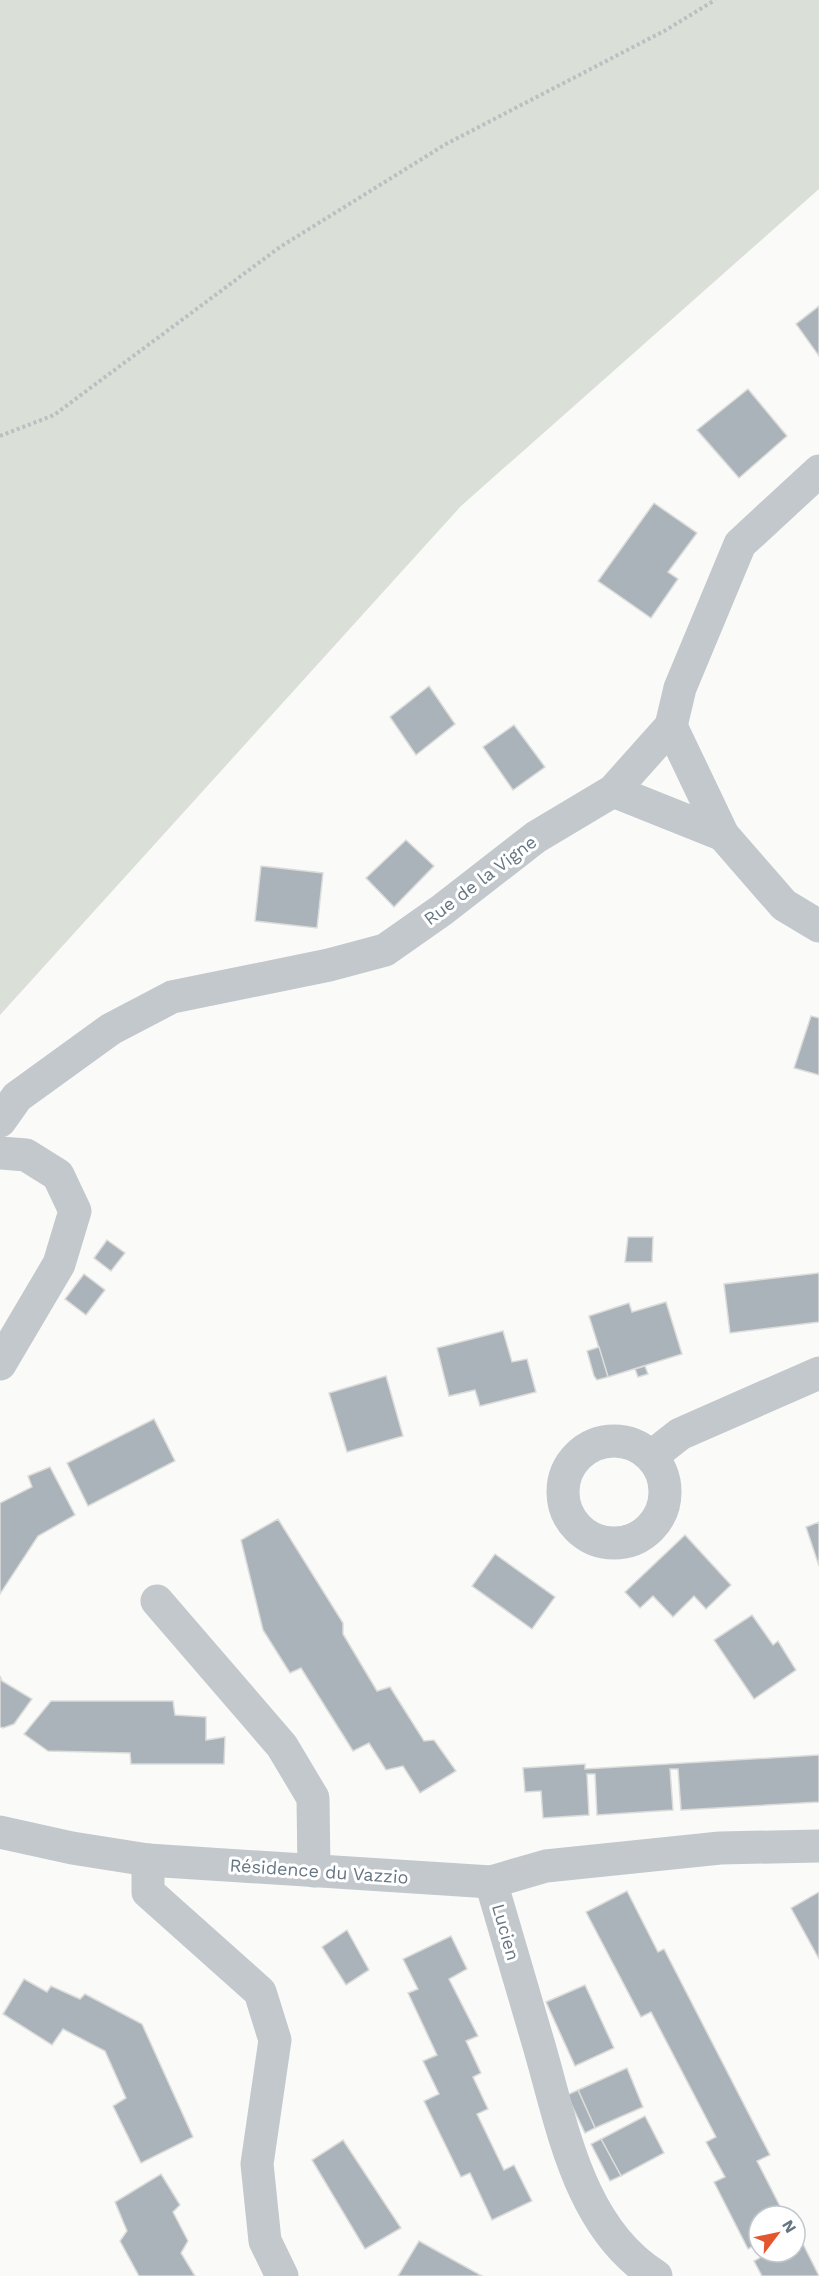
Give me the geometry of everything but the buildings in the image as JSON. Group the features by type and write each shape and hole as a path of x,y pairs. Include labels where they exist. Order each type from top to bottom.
{"street":[{"name":"Rue de la Vigne","path":"0,1121 17,1097 111,1029 172,997 329,965 385,950 442,910 536,837 613,791 671,726 680,688 740,544 819,471"},
{"path":"671,726 723,835 784,905 819,926"},
{"path":"613,791 723,835"},
{"path":"0,1153 26,1155 58,1175 75,1212 59,1264 0,1364"},
{"path":"652,1456 680,1434 819,1373"},
{"path":"157,1601 282,1746 314,1798 314,1871"},
{"name":"Résidence du Vazzio","path":"0,1832 72,1848 148,1860 491,1882"},
{"name":"Lucien","path":"656,2276 638,2265 602,2222 575,2169 491,1882 546,1866 720,1848 819,1846"},
{"path":"148,1860 148,1892 260,1992 275,2040 258,2164 265,2241 282,2276"}],"path":[{"path":"0,436 54,415 280,247 446,144 666,30 714,0"}],"shaded area":[{"path":"0,0 819,0 819,189 461,506 0,1015"}]}
